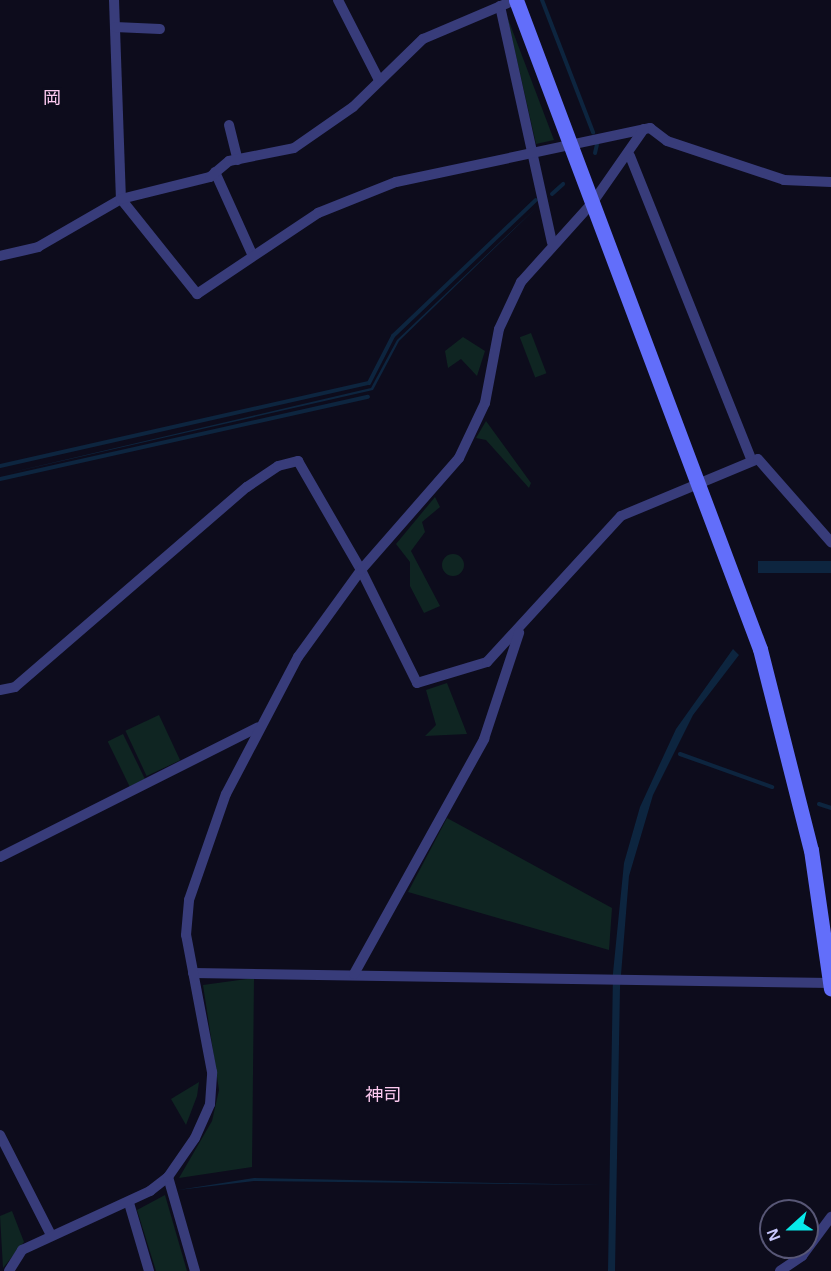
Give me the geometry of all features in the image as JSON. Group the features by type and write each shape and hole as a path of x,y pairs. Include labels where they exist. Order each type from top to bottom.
{"street":[{"path":"114,0 121,199 197,294 318,213 396,182 645,129 784,180 831,182"},
{"path":"338,0 379,80"},
{"path":"0,256 38,247 121,199 215,172 238,160 294,148 353,107 423,39 516,0 701,485 778,708 811,850 831,989"},
{"path":"500,6 552,242"},
{"path":"115,27 160,29"},
{"path":"230,125 238,160"},
{"path":"9,1271 21,1250 129,1203 168,1177 210,1104 212,1072 186,935 189,900 226,794 258,727 298,657 361,570 459,458 485,403 499,329 521,282 552,242 593,202 630,156 645,129"},
{"path":"630,156 752,461"},
{"path":"215,172 253,256"},
{"path":"0,690 15,687 278,466 298,461 361,570 417,683 487,662 520,630 621,516 701,485 752,461 758,459 831,542"},
{"path":"354,974 484,739 520,630"},
{"path":"0,856 258,727"},
{"path":"193,973 831,983"},
{"path":"0,1135 51,1235"},
{"path":"168,1177 195,1271"},
{"path":"129,1203 149,1271"},
{"path":"780,1271 802,1256 831,1217"}],"green space":[{"path":"507,16 554,140 536,144"},
{"path":"531,333 546,373 535,377 520,337"},
{"path":"463,337 485,351 477,376 461,359 448,368 445,351"},
{"path":"486,421 531,483 529,488 486,440 476,438"},
{"path":"435,497 440,507 422,522 425,532 411,551 440,606 424,613 410,586 410,562 396,544"},
{"path":"453,554 461,557 464,565 461,573 453,576 445,573 442,565 445,557"},
{"path":"447,683 467,734 425,736 436,725 426,690"},
{"path":"159,715 180,760 147,776 125,731"},
{"path":"123,734 145,779 130,786 108,741"},
{"path":"447,818 612,908 609,950 408,892"},
{"path":"254,978 252,1167 179,1178 212,1121 219,1090 203,985"},
{"path":"199,1082 197,1096 186,1125 171,1099"},
{"path":"165,1195 187,1271 156,1271 137,1210"},
{"path":"12,1211 24,1242 3,1268 0,1216"}],"water":[{"path":"538,206 399,341 373,390 0,475 371,388 397,340"},
{"path":"758,561 831,561 831,573 758,573"},
{"path":"733,649 739,655 693,715 653,795 629,876 620,987 615,1271 608,1271 613,973 624,863 640,807 676,729"},
{"path":"254,1178 603,1185 254,1181 178,1190"}],"waterway":[{"path":"542,0 593,132"},
{"path":"595,153 597,144"},
{"path":"552,194 563,184"},
{"path":"0,466 369,383 393,336 536,200"},
{"path":"0,479 368,397"},
{"path":"680,754 772,787"},
{"path":"819,804 831,808"}],"district":[{"name":"岡","path":"52,98"},
{"name":"神司","path":"383,1095"}]}
